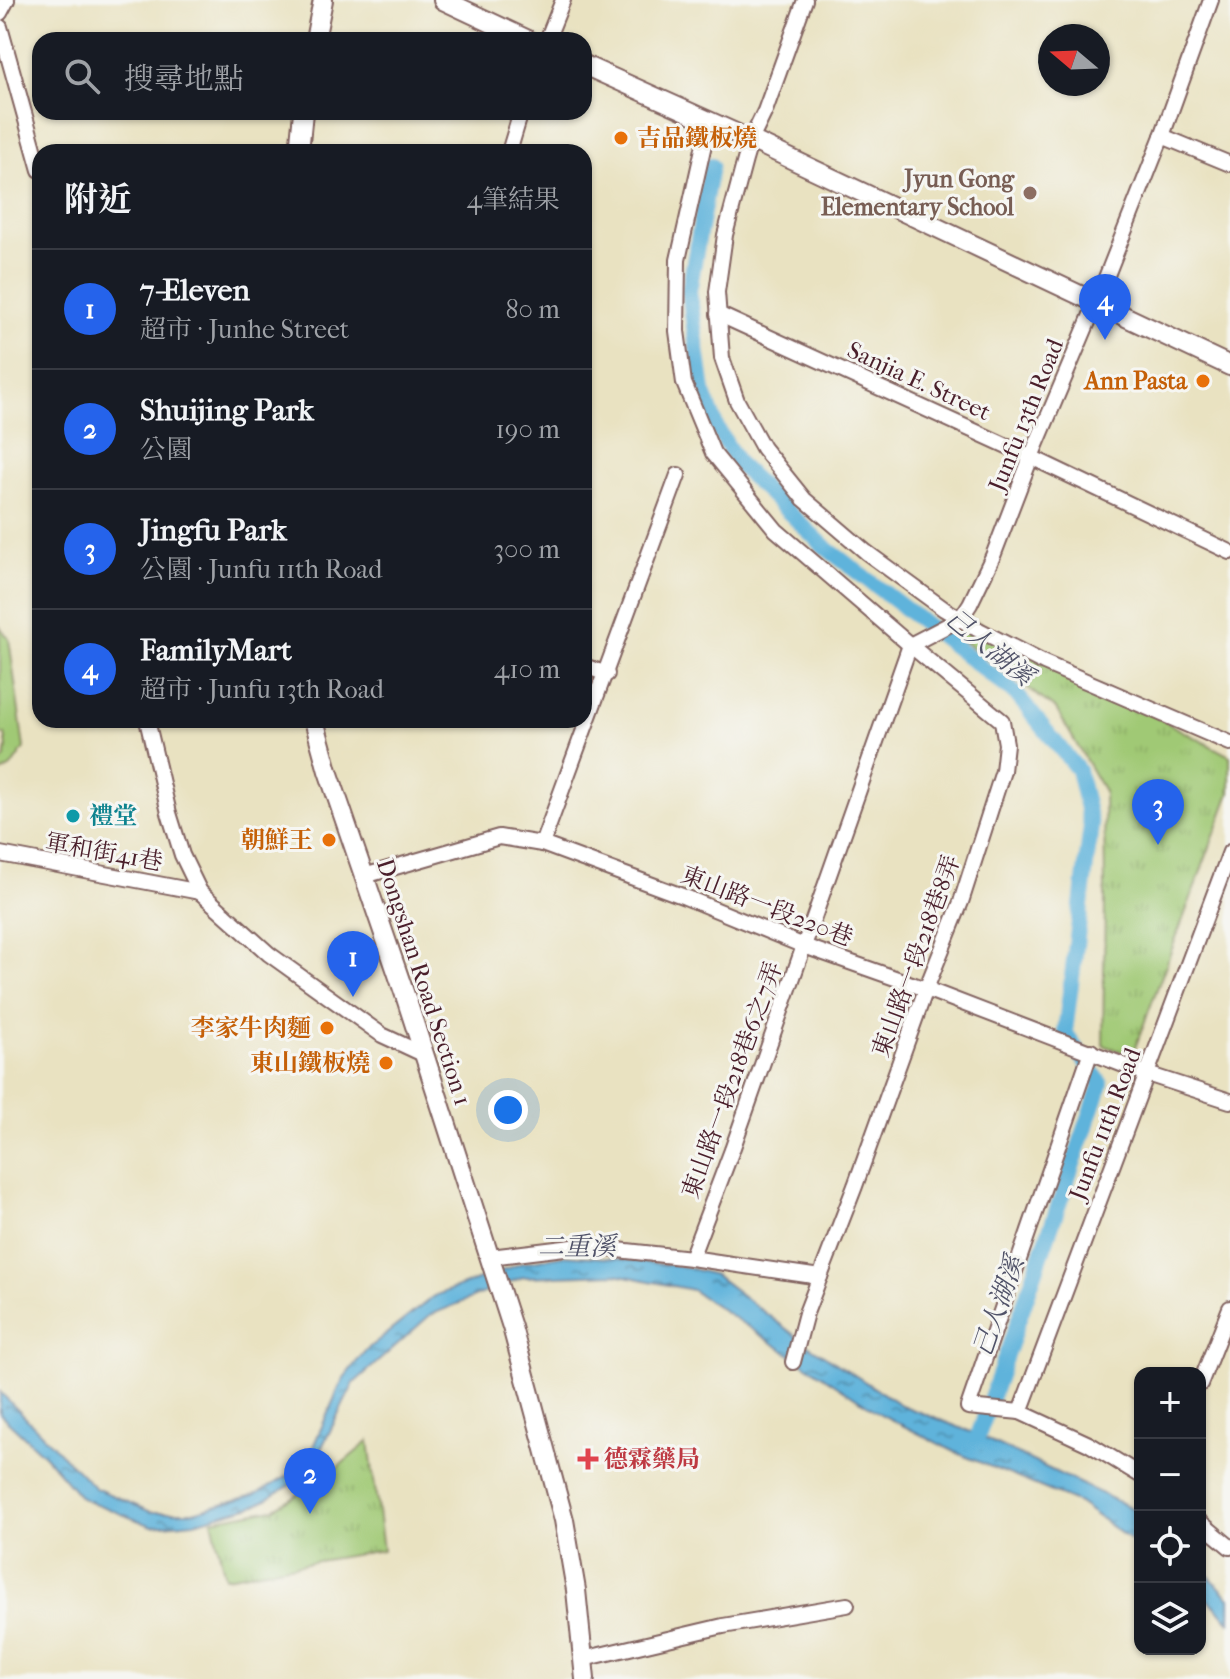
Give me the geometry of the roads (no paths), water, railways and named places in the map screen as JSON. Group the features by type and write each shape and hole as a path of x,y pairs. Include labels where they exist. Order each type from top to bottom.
{"main road":[{"path":"317,32 323,0"},
{"path":"443,0 511,32"},
{"path":"592,69 751,140 1230,366"},
{"path":"300,144 302,120"},
{"name":"Dongshan Road Section 1","path":"316,728 512,1327 564,1520 576,1590 585,1679"}],"street":[{"path":"0,13 7,0"},
{"path":"550,32 563,0"},
{"path":"805,0 765,111 751,140 725,235 717,292 722,358 737,401 763,448 804,499 866,552 959,620 1044,663 1230,743"},
{"name":"Junfu 13th Road","path":"959,620 993,556 1096,303 1162,136 1211,0"},
{"path":"0,27 33,144"},
{"path":"511,144 519,120"},
{"name":"東山路一段218巷8弄","path":"709,122 678,260 677,331 684,383 713,453 776,530 1002,721 1006,744 1003,771 961,902 806,1313 793,1362"},
{"path":"1162,136 1230,164"},
{"name":"Sanjia E. Street","path":"718,314 1230,552"},
{"path":"592,713 678,475"},
{"path":"911,645 959,620"},
{"name":"東山路一段218巷6之7弄","path":"691,1258 911,645"},
{"path":"592,669 607,674"},
{"path":"149,728 182,855 200,892 269,954 382,1035 425,1055"},
{"path":"542,844 586,728"},
{"name":"東山路一段220巷","path":"364,876 499,837 542,844 685,897 804,946 1147,1074 1230,1101"},
{"name":"Junfu 11th Road","path":"1020,1412 1230,852"},
{"name":"軍和街41巷","path":"0,854 200,892"},
{"path":"1091,1051 968,1407 1020,1412 1089,1444 1134,1471"},
{"path":"490,1257 581,1246 820,1277"},
{"path":"1206,1370 1229,1316"},
{"path":"1206,1527 1230,1547"},
{"path":"583,1659 723,1626 847,1605"}],"water":[{"name":"二重溪","path":"565,1255 685,1267 715,1275 805,1343 901,1405 971,1432 1134,1509 1134,1543 1079,1503 957,1453 882,1415 692,1290 616,1274 523,1277 430,1315 354,1383 308,1475 256,1505 194,1522 152,1526 81,1498 45,1456 0,1414 0,1392 95,1488 151,1512 193,1512 254,1495 304,1467 343,1379 366,1350 434,1296 522,1263"},
{"path":"1206,1573 1230,1598 1230,1622 1206,1599"}],"waterway":[{"name":"己人湖溪","path":"711,166 689,291 703,391 717,428 739,465 825,547 1016,694 1078,770 1091,826 1065,1032 1101,1084 974,1447"}],"place":[{"name":"吉品鐵板燒","path":"621,138"},
{"name":"Jyun Gong Elementary School","path":"1030,193"},
{"name":"FamilyMart","path":"1105,340"},
{"name":"Ann Pasta","path":"1203,381"},
{"name":"禮堂","path":"73,816"},
{"name":"朝鮮王","path":"329,840"},
{"name":"Jingfu Park","path":"1158,845"},
{"name":"7-Eleven","path":"353,997"},
{"name":"李家牛肉麵","path":"327,1028"},
{"name":"東山鐵板燒","path":"386,1063"},
{"name":"德霖藥局","path":"588,1459"},
{"name":"Shuijing Park","path":"310,1514"}]}
